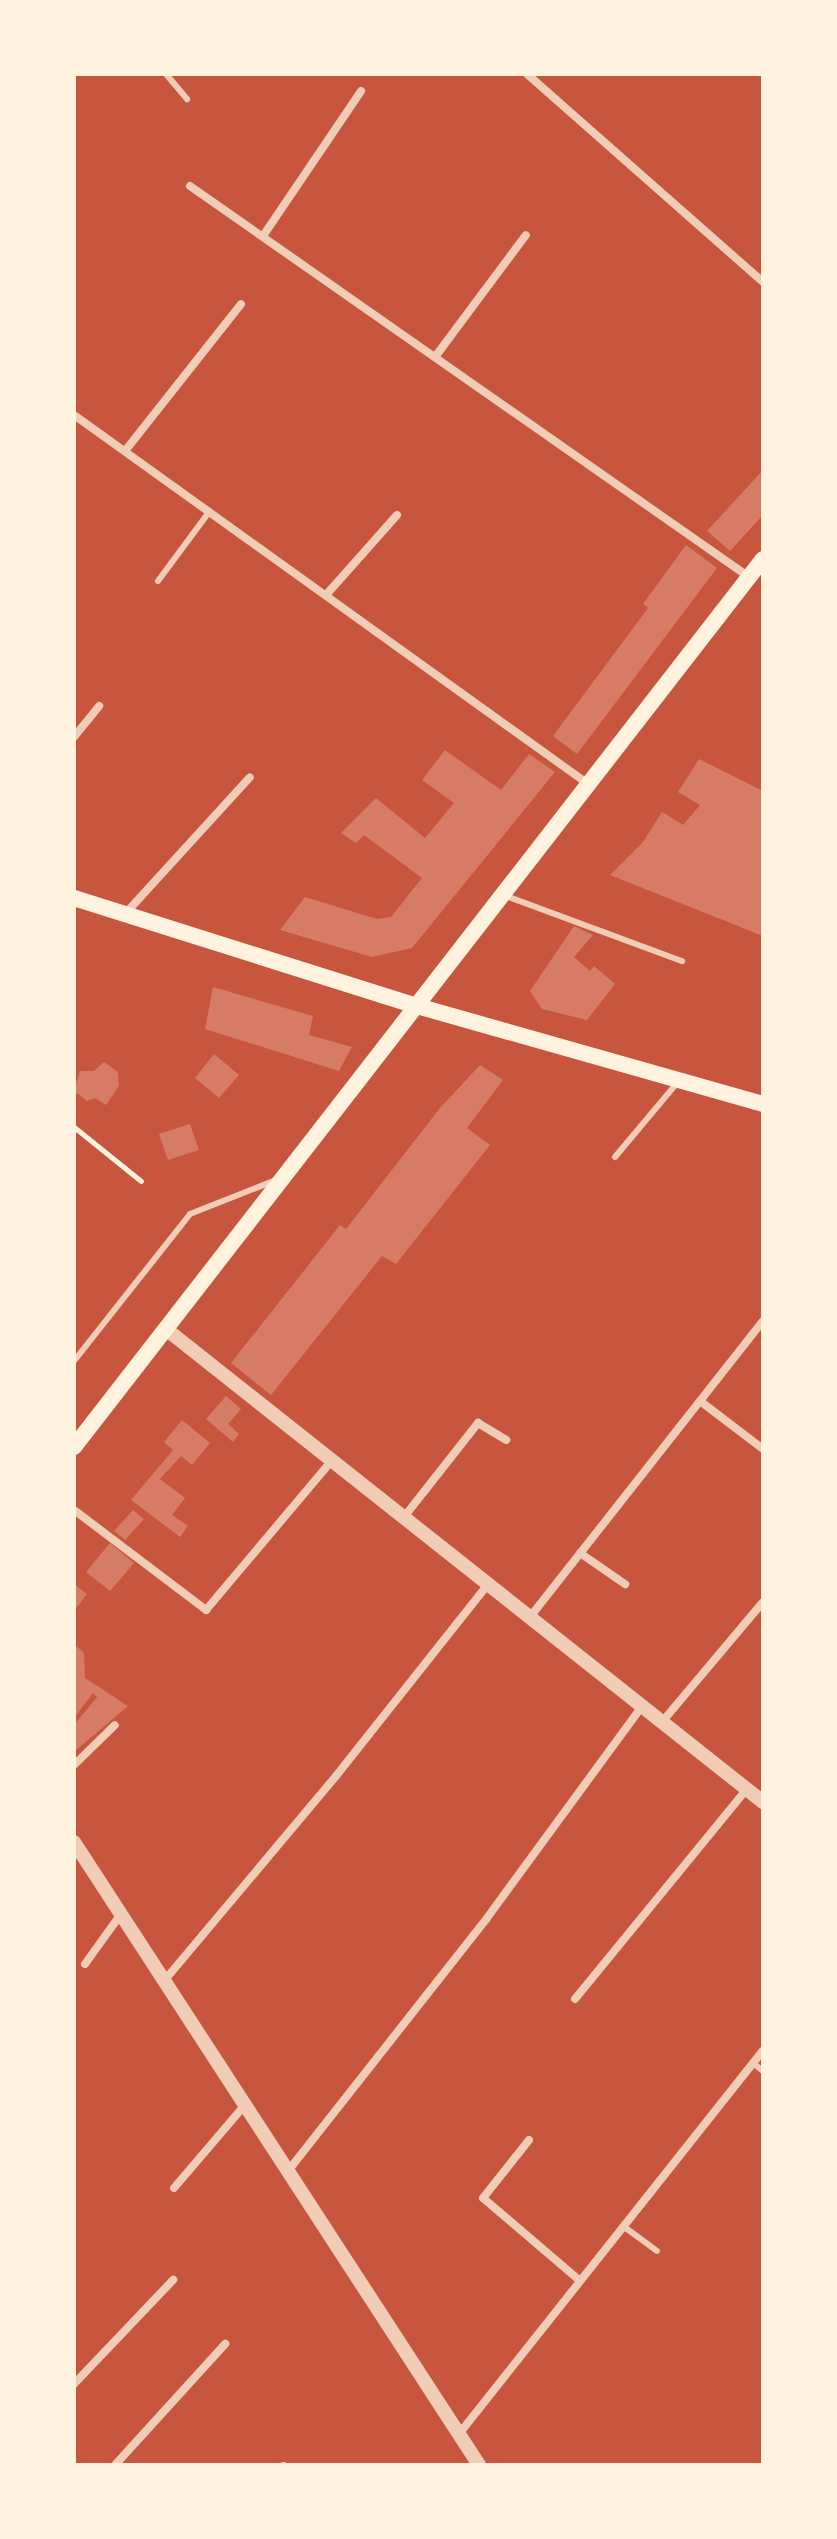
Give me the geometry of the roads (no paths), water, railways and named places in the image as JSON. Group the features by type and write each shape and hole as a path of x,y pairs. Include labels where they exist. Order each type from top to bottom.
{"main road":[{"path":"74,1447 763,559"},
{"path":"74,898 417,1006 763,1104"}],"street":[{"path":"527,74 763,282"},
{"path":"263,236 361,91"},
{"path":"190,186 749,577"},
{"path":"435,357 526,235"},
{"path":"125,451 241,304"},
{"path":"74,415 588,784"},
{"path":"326,595 397,515"},
{"path":"74,737 99,706"},
{"path":"125,914 250,777"},
{"path":"530,1617 763,1321"},
{"path":"166,1329 330,1463 404,1517 763,1802"},
{"path":"700,1401 763,1449"},
{"path":"404,1517 478,1423 506,1440"},
{"path":"74,1510 206,1610 330,1463"},
{"path":"580,1553 625,1584"},
{"path":"164,1981 336,1776 488,1584"},
{"path":"662,1722 763,1602"},
{"path":"288,2171 487,1918 642,1706"},
{"path":"74,1765 115,1725"},
{"path":"575,1999 747,1789"},
{"path":"74,1842 479,2465"},
{"path":"85,1964 121,1914"},
{"path":"459,2434 763,2051"},
{"path":"174,2188 245,2105"},
{"path":"529,2140 483,2198 579,2280"},
{"path":"74,2384 173,2280"},
{"path":"115,2465 225,2344"}],"lane":[{"path":"166,74 187,99"},
{"path":"158,581 209,512"},
{"path":"502,895 682,961"},
{"path":"615,1157 681,1080"},
{"path":"74,1361 190,1214 283,1177"},
{"path":"753,2063 763,2071"},
{"path":"623,2226 657,2251"}]}
